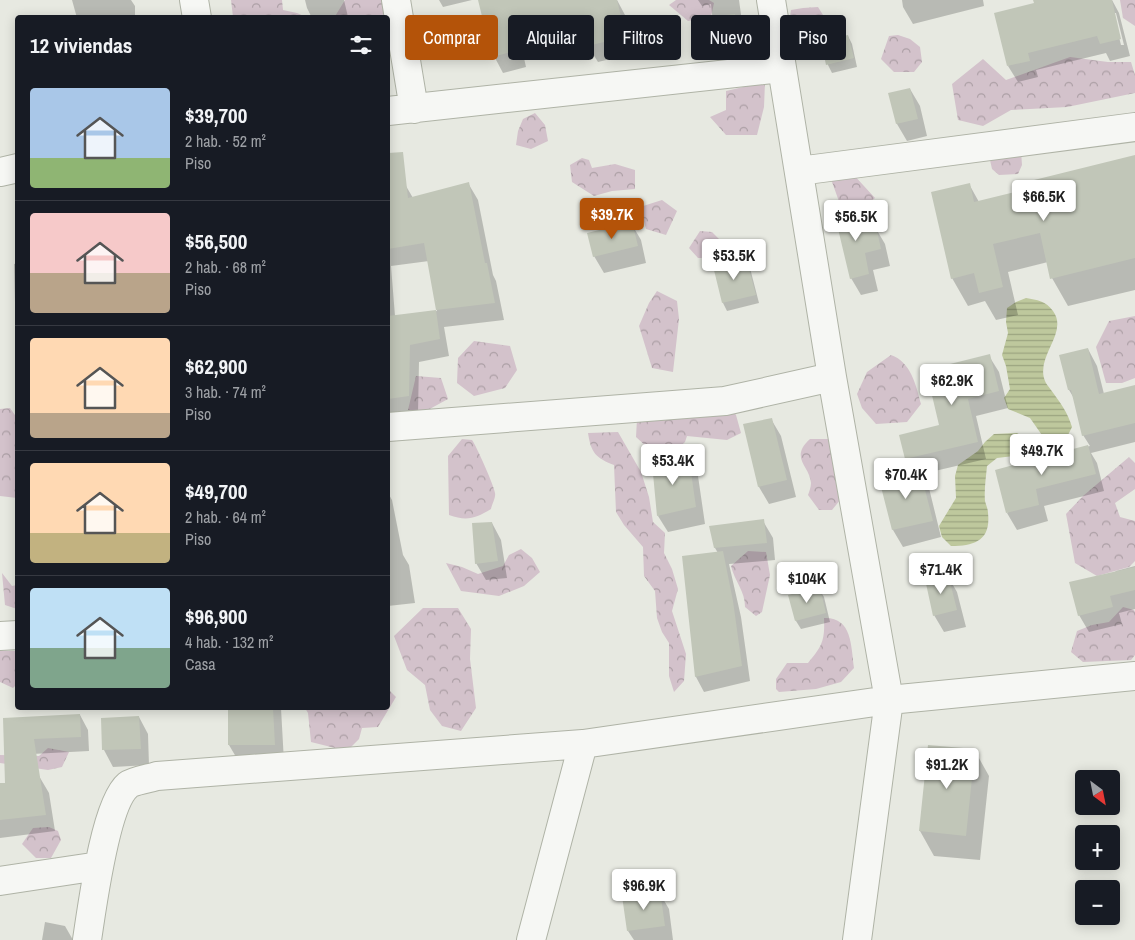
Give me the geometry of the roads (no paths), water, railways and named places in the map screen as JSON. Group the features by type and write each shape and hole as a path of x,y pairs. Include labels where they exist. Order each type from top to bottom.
{"street":[{"path":"194,0 196,15"},
{"path":"396,0 401,110 782,68"},
{"path":"770,0 832,377 889,700 857,940"},
{"path":"799,171 1135,127"},
{"path":"0,172 15,169"},
{"path":"390,427 725,401 832,377"},
{"path":"0,636 15,635"},
{"path":"87,940 99,866 115,804 128,784 158,776 583,744 889,700 1135,676"},
{"path":"531,940 583,744"},
{"path":"0,881 99,866"}]}
